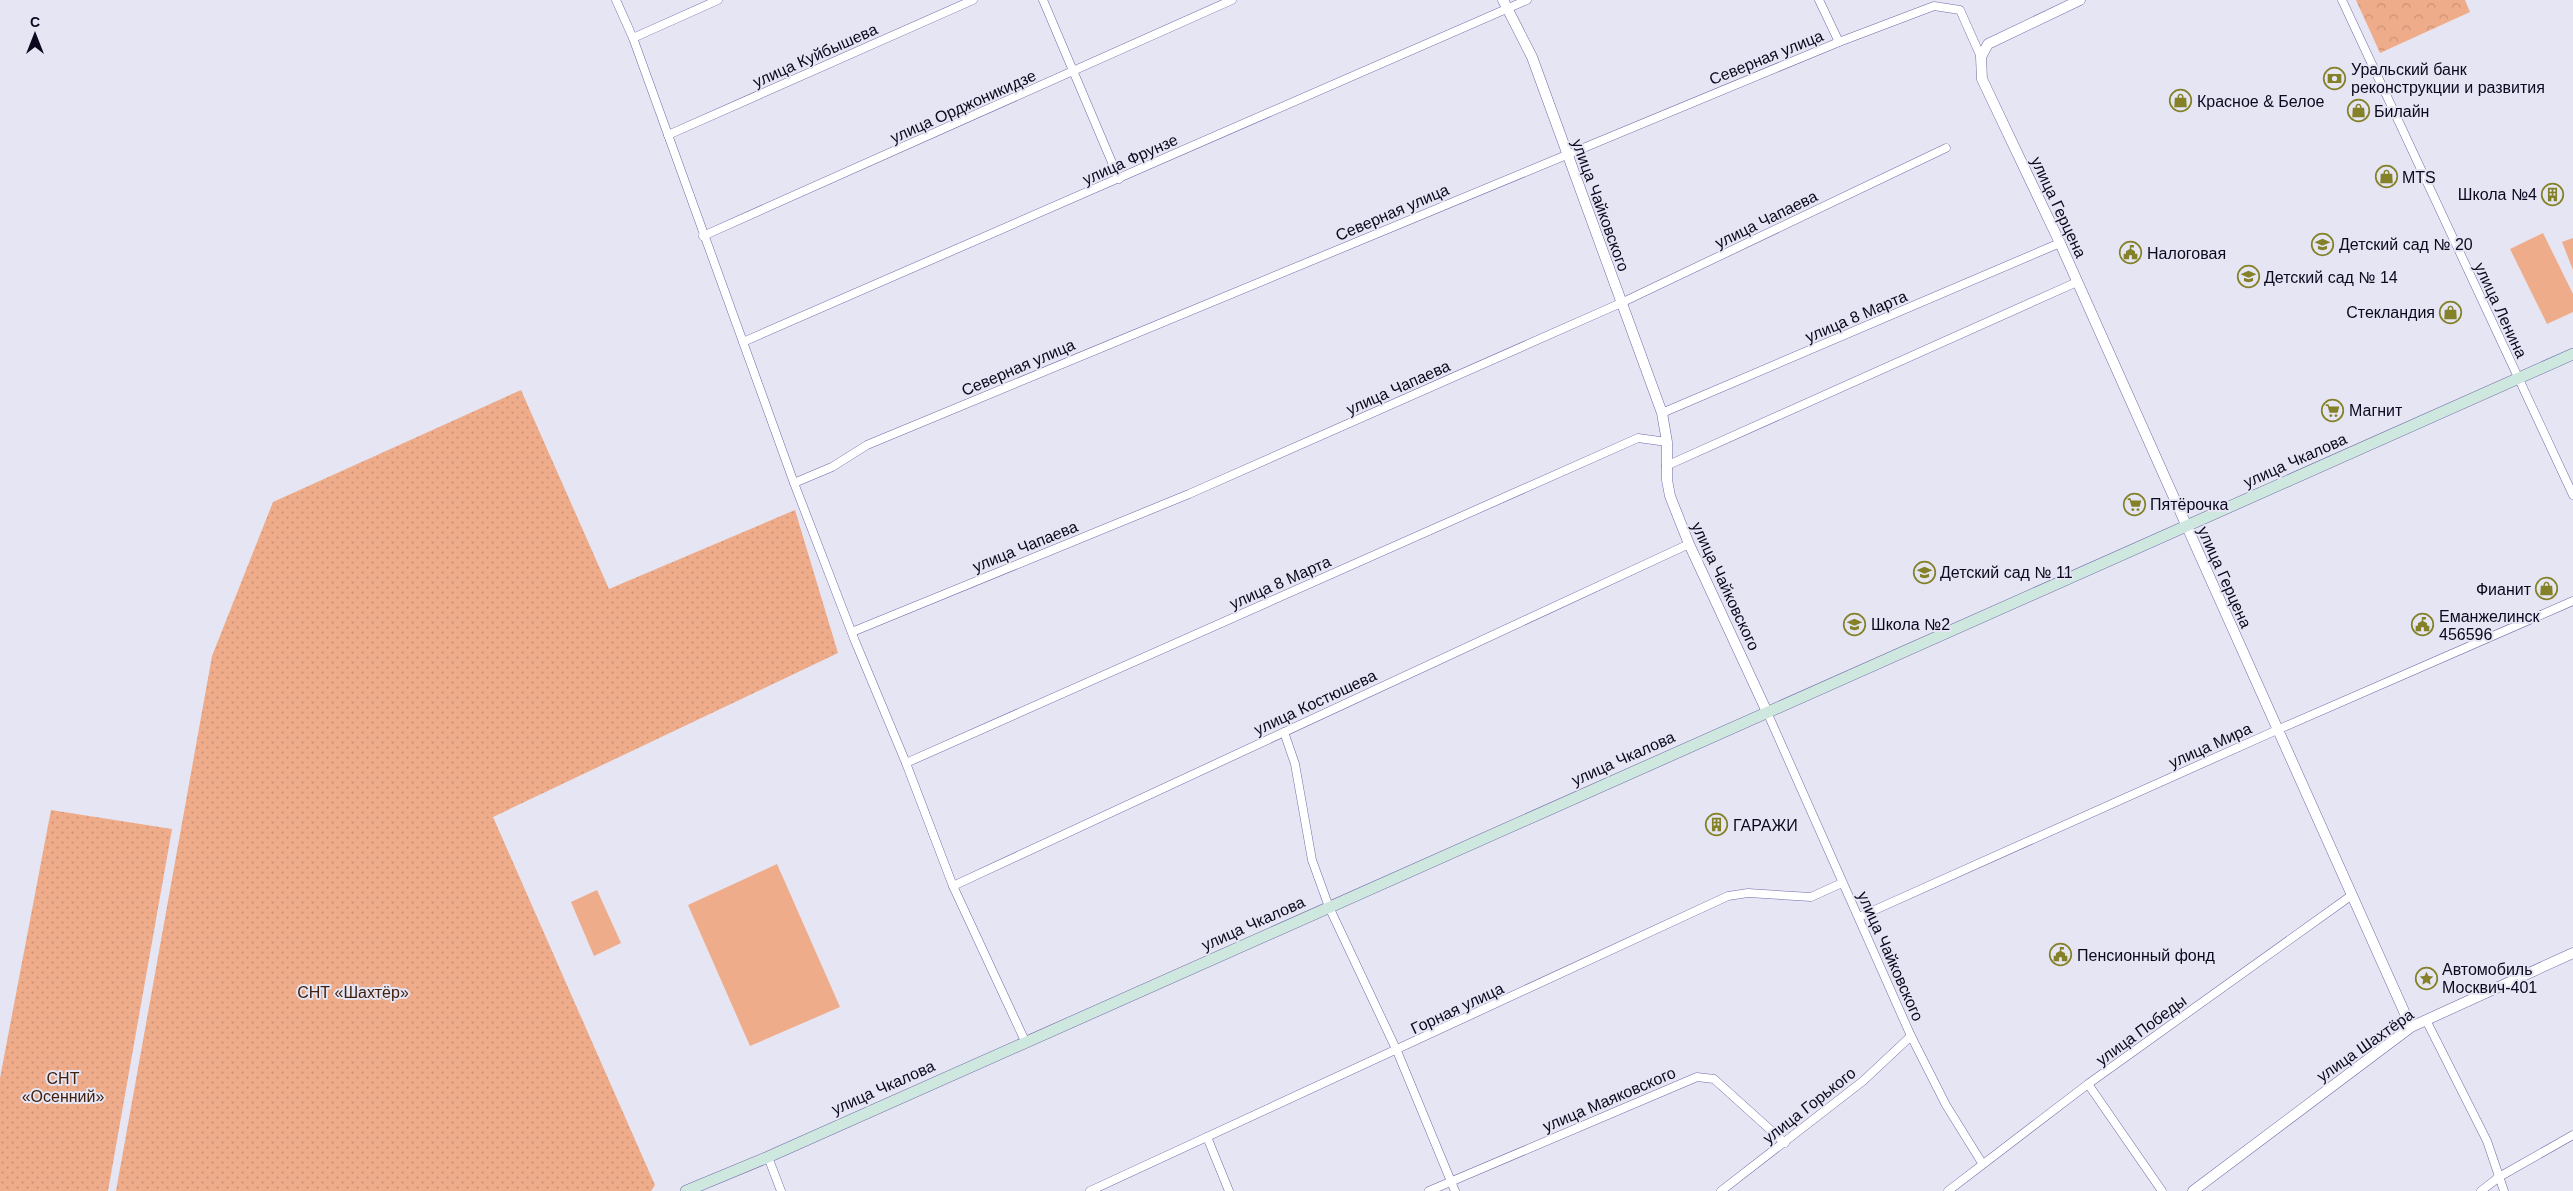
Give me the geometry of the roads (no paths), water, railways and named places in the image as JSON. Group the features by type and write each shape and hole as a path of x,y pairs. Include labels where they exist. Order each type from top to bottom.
{"main road":[{"name":"улица Чкалова","path":"686,1191 768,1157 1025,1041 2573,354"}],"street":[{"path":"616,0 633,38 703,236 794,483 852,632 906,763 953,886 1025,1041"},
{"path":"633,38 718,0"},
{"name":"улица Куйбышева","path":"668,135 973,0"},
{"path":"1043,0 1119,179"},
{"name":"улица Орджоникидзе","path":"703,236 1232,0"},
{"name":"улица Фрунзе","path":"743,342 1119,179 1505,4 1527,0"},
{"path":"1819,0 1839,42"},
{"path":"1980,57 1988,44 2080,0"},
{"name":"улица Ленина","path":"2342,0 2573,495"},
{"name":"улица Чайковского","path":"1505,4 1532,57 1566,155 1662,413 1667,442 1666,466 1670,496 1689,544 1767,712 1911,1036 1946,1105 1982,1163"},
{"name":"Северная улица","path":"794,483 832,467 867,445 1839,42 1934,6 1960,10 1980,57"},
{"name":"улица Герцена","path":"1980,57 1982,79 2060,243 2277,730 2412,1026"},
{"name":"улица Чапаева","path":"852,632 1189,494 1621,303 1946,148"},
{"name":"улица 8 Марта","path":"1662,413 2060,243"},
{"path":"1666,466 2077,282"},
{"name":"улица 8 Марта","path":"906,763 1638,438 1667,442"},
{"name":"улица Костюшева","path":"953,886 1689,544"},
{"name":"улица Мира","path":"1859,917 2277,730 2573,601"},
{"path":"1284,732 1295,764 1312,860 1329,907 1397,1051 1455,1191"},
{"name":"Горная улица","path":"1090,1191 1397,1051 1728,896 1748,893 1811,897 1842,883"},
{"name":"улица Победы","path":"1948,1191 1982,1163 2088,1084 2352,895"},
{"name":"улица Шахтёра","path":"2193,1191 2412,1026 2573,953"},
{"path":"2426,1020 2488,1142 2504,1191"},
{"name":"улица Горького","path":"1721,1191 1863,1081 1911,1036"},
{"name":"улица Маяковского","path":"1429,1191 1697,1077 1714,1079 1785,1143"},
{"path":"2088,1084 2162,1191"},
{"path":"2481,1191 2499,1178 2573,1135"},
{"path":"1207,1137 1229,1191"},
{"path":"768,1157 782,1191"}],"place":[{"name":"Уральский банк реконструкции и развития","path":"2335,78"},
{"name":"Красное & Белое","path":"2181,101"},
{"name":"Билайн","path":"2358,111"},
{"name":"MTS","path":"2386,177"},
{"name":"Школа №4","path":"2553,194"},
{"name":"Детский сад № 20","path":"2323,244"},
{"name":"Налоговая","path":"2131,253"},
{"name":"Детский сад № 14","path":"2248,277"},
{"name":"Стекландия","path":"2451,312"},
{"name":"Магнит","path":"2333,410"},
{"name":"Пятёрочка","path":"2134,504"},
{"name":"Детский сад № 11","path":"1924,572"},
{"name":"Фианит","path":"2547,589"},
{"name":"Школа №2","path":"1855,624"},
{"name":"Еманжелинск 456596","path":"2423,625"},
{"name":"ГАРАЖИ","path":"1717,825"},
{"name":"Пенсионный фонд","path":"2061,955"},
{"name":"Автомобиль Москвич-401","path":"2426,978"}],"park label":[{"name":"СНТ «Шахтёр»","path":"353,992"},
{"name":"СНТ «Осенний»","path":"63,1087"}]}
